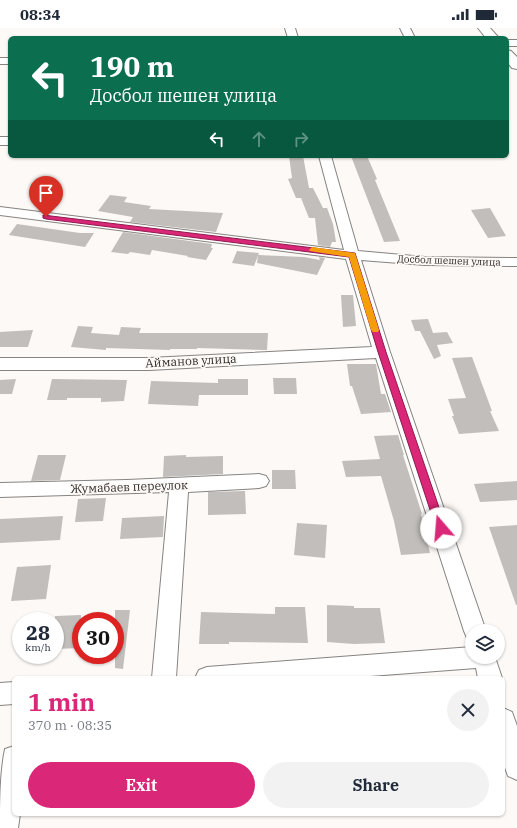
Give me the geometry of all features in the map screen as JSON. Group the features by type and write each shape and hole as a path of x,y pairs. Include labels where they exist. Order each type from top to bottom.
{"street":[{"path":"484,28 491,36"},
{"path":"509,56 517,65"},
{"path":"325,158 338,211 382,352 473,624"},
{"name":"Досбол шешен улица","path":"0,211 352,255 425,261 517,262"},
{"name":"Айманов улица","path":"0,364 149,364 382,352"},
{"name":"Жумабаев переулок","path":"0,490 179,485 259,481"},
{"path":"164,676 179,485"},
{"path":"233,676 465,658"},
{"path":"486,664 489,676"},
{"path":"0,694 12,693"},
{"path":"505,727 517,767"},
{"path":"5,828 12,774"}],"building":[{"path":"289,158 303,158 309,188 313,188 323,208 327,208 333,224 336,242 332,242 330,247 318,245 315,218 309,218 301,198 296,198 288,179 292,178"},
{"path":"352,158 368,158 377,179 375,180 400,241 384,242"},
{"path":"43,190 60,192 51,205 33,203"},
{"path":"110,195 127,197 124,202 151,206 149,209 223,213 216,232 130,222 133,217 98,211"},
{"path":"490,208 506,236 488,238 471,210"},
{"path":"17,224 80,233 94,233 85,247 9,235"},
{"path":"123,232 212,244 211,248 213,248 206,260 152,250 150,255 130,252 128,254 111,252"},
{"path":"237,251 259,253 254,266 232,263"},
{"path":"258,255 304,257 320,260 319,257 325,258 317,275 257,263"},
{"path":"341,295 353,295 356,326 343,327"},
{"path":"428,319 433,333 447,332 453,343 437,345 441,356 434,359 420,331 415,331 411,320"},
{"path":"78,326 93,327 91,333 119,335 121,327 141,328 139,333 268,333 267,350 197,348 170,350 106,348 106,350 71,347"},
{"path":"33,330 28,347 0,347 0,332"},
{"path":"472,357 492,411 490,411 499,431 459,434 452,416 454,416 448,399 466,398 452,358"},
{"path":"347,364 376,364 381,394 385,394 391,412 361,414 352,386 350,386"},
{"path":"273,378 296,378 297,394 274,394"},
{"path":"16,379 12,394 0,394 0,380"},
{"path":"52,379 127,380 124,401 101,402 101,398 67,398 67,400 47,400"},
{"path":"218,379 248,379 248,395 199,395 198,406 148,404 151,381 218,383"},
{"path":"398,435 422,514 430,553 401,555 394,521 381,476 346,477 342,461 380,459 374,436"},
{"path":"38,455 66,455 60,480 31,481"},
{"path":"186,455 186,457 223,456 223,474 163,477 164,456"},
{"path":"272,470 295,470 296,489 272,489"},
{"path":"517,481 517,500 480,502 474,484"},
{"path":"245,491 246,514 208,515 208,492"},
{"path":"106,498 103,521 75,522 78,499"},
{"path":"63,516 60,540 0,543 0,519"},
{"path":"164,516 163,537 120,539 122,518"},
{"path":"297,523 327,525 325,558 294,555"},
{"path":"517,525 517,605 516,605 489,527"},
{"path":"51,565 46,599 11,601 17,567"},
{"path":"327,605 354,606 354,608 380,608 385,643 354,644 327,642"},
{"path":"275,607 305,607 308,643 229,642 229,644 199,644 201,612 275,614"},
{"path":"115,610 130,610 124,661 124,612 115,612"},
{"path":"72,615 72,648 64,649 64,616"},
{"path":"115,664 124,664 123,669 115,668"}],"slow traffic":[{"path":"312,250 352,255 375,330"}],"route":[{"path":"46,217 352,255 382,352 441,528"}]}
